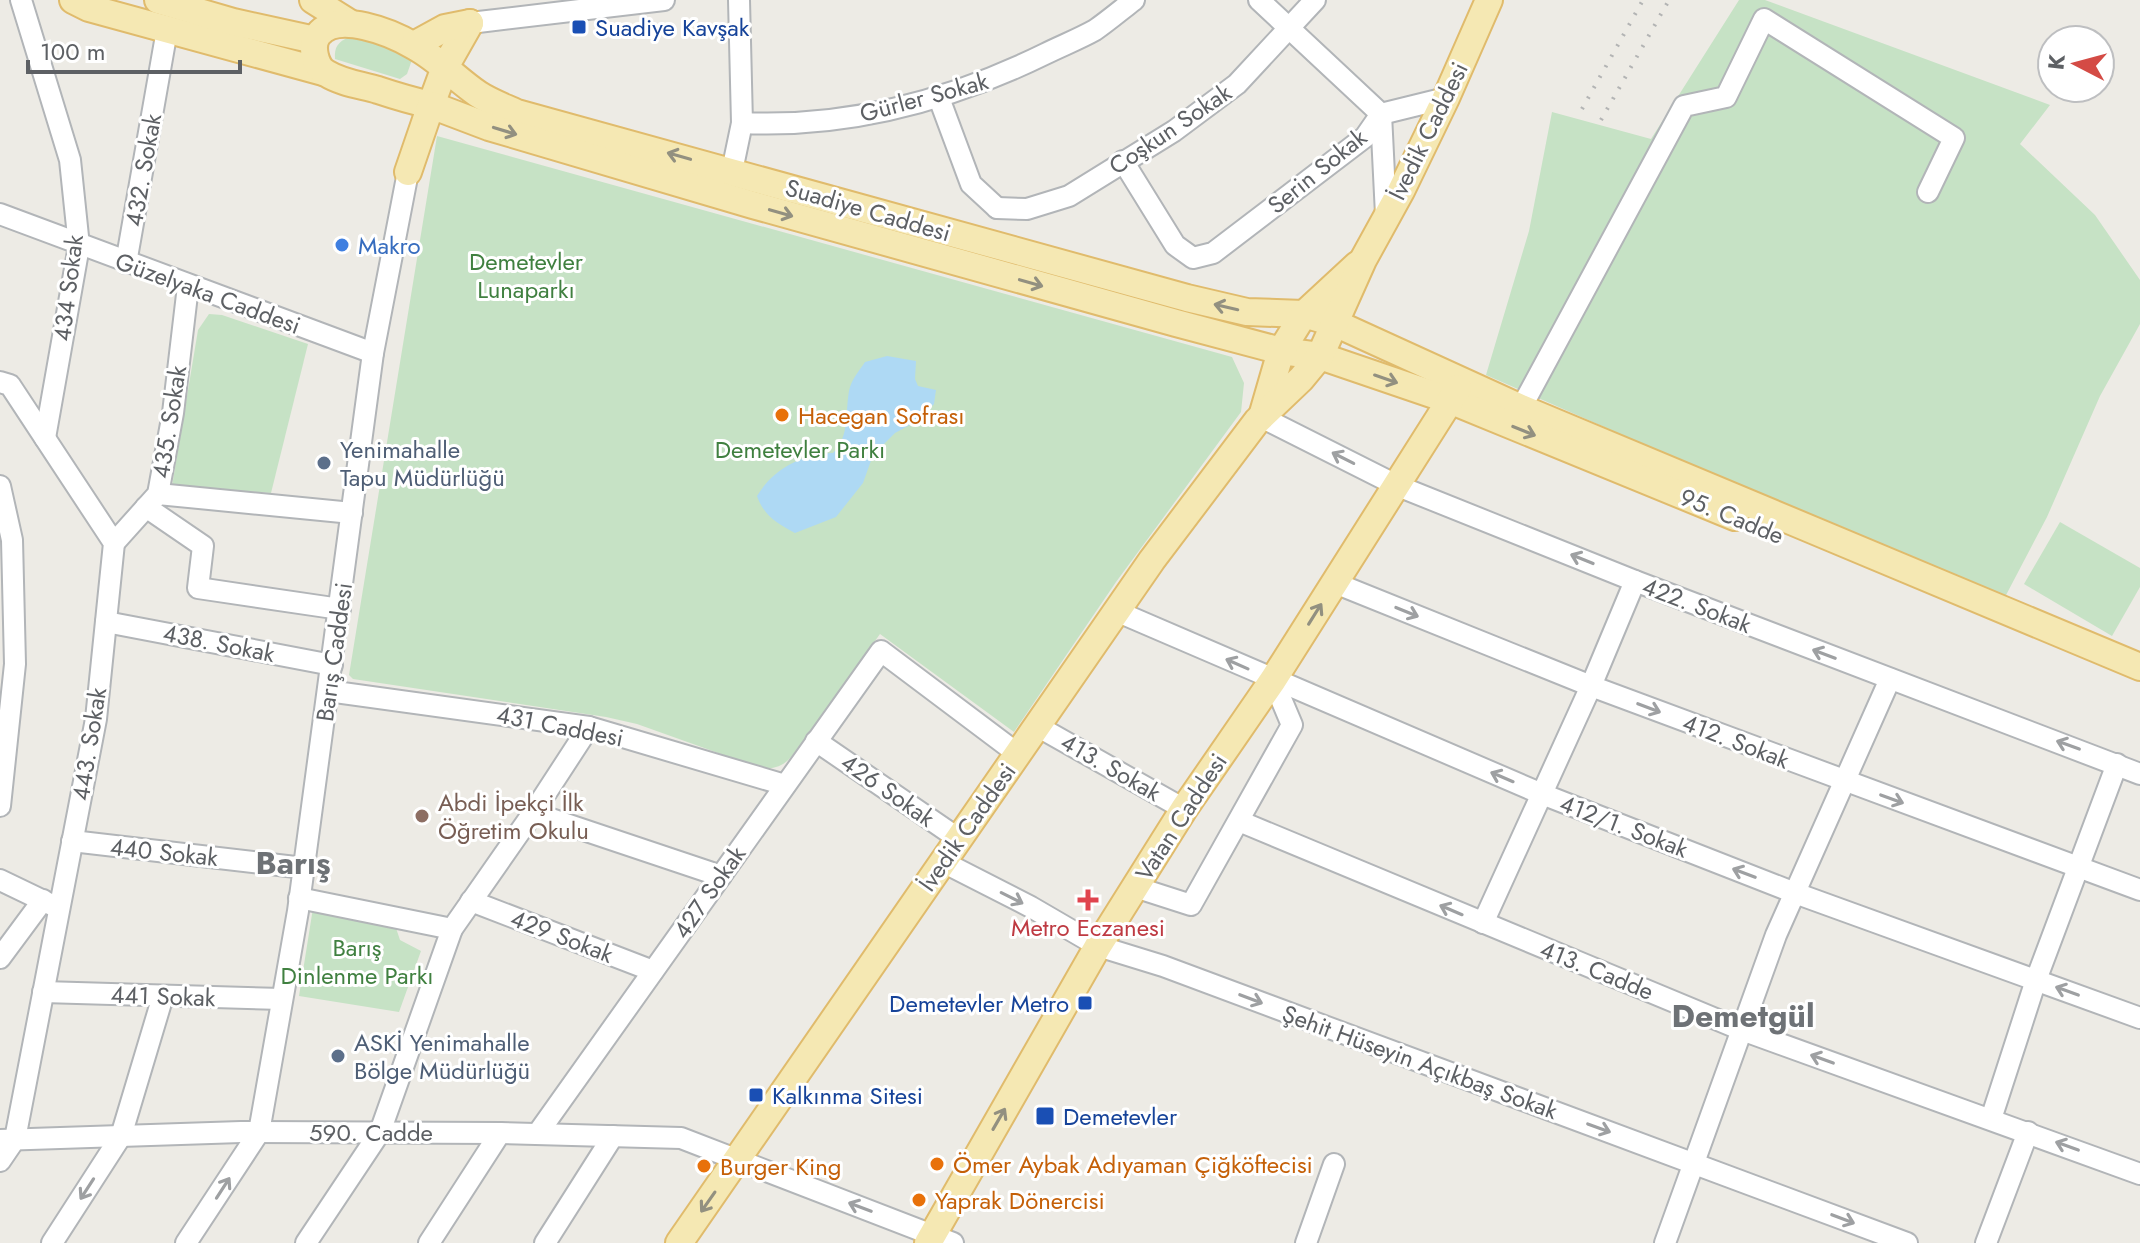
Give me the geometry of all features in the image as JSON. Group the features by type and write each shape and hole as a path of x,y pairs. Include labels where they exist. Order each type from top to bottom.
{"main road":[{"name":"Suadiye Caddesi","path":"73,0 89,8 323,72 489,127 753,205 1281,351"},
{"path":"158,0 233,22 316,37"},
{"path":"295,0 316,37 317,64 323,72"},
{"name":"Suadiye Caddesi","path":"313,0 348,22 384,32 414,45 479,94 517,113 993,246 1247,312 1304,314"},
{"name":"İvedik Caddesi","path":"679,1243 1181,520 1261,417 1320,356 1337,324 1363,260 1446,98 1489,0"},
{"path":"316,37 328,27 348,22"},
{"path":"414,45 445,28 470,23"},
{"path":"418,103 445,67 470,23"},
{"name":"Barış Caddesi","path":"408,172 418,103"},
{"name":"İvedik Caddesi","path":"1261,417 1281,351 1304,314 1363,260"},
{"path":"1304,314 1337,324"},
{"name":"95. Cadde","path":"1337,324 1457,391 2140,682"},
{"path":"1281,351 1320,356"},
{"name":"95. Cadde","path":"1320,356 1521,408 2140,667"},
{"name":"Vatan Caddesi","path":"938,1240 1098,946 1184,809 1273,680 1457,391"}],"street":[{"name":"434 Sokak","path":"21,0 70,160 79,246 45,438"},
{"path":"470,23 664,0"},
{"path":"732,171 742,123 739,0"},
{"name":"Gürler Sokak","path":"742,123 781,125 853,117 939,98 998,77 1094,30 1134,0"},
{"path":"1259,0 1381,114 1386,215"},
{"name":"Coşkun Sokak","path":"997,208 1027,209 1069,196 1174,131 1237,84 1315,0"},
{"path":"1521,408 1684,106 1726,97 1764,19 1954,138 1928,192"},
{"name":"432. Sokak","path":"126,263 167,30"},
{"path":"939,98 971,184 997,208 993,246"},
{"name":"Serin Sokak","path":"1123,161 1175,245 1193,258 1213,253 1365,137 1381,114 1446,98"},
{"name":"Barış Caddesi","path":"259,1132 304,868 373,353 408,172"},
{"name":"Güzelyaka Caddesi","path":"0,214 373,353"},
{"name":"435. Sokak","path":"114,543 152,500 173,413 188,286"},
{"path":"0,382 10,385 114,543"},
{"name":"422. Sokak","path":"1261,417 1398,486 1635,581 2140,774"},
{"path":"0,486 12,540 15,664 2,748 0,806"},
{"path":"152,500 352,513"},
{"path":"152,500 203,546 198,588 340,609"},
{"name":"443. Sokak","path":"7,1139 43,992 51,904 72,841 96,719 114,543"},
{"path":"1483,923 1591,686 1635,581"},
{"name":"412. Sokak","path":"1335,583 1591,686 2140,890"},
{"name":"412/1. Sokak","path":"1116,611 1542,794 1795,893 2140,1018"},
{"name":"438. Sokak","path":"106,622 332,665"},
{"name":"427 Sokak","path":"538,1133 881,651 1018,754"},
{"path":"1665,1243 1776,935 1890,679"},
{"path":"1135,887 1191,905 1292,725 1273,680"},
{"name":"431 Caddesi","path":"328,691 589,727 785,785"},
{"name":"413. Sokak","path":"1037,726 1184,809"},
{"path":"306,1243 380,1132 452,929 589,727"},
{"name":"426 Sokak","path":"816,741 959,839"},
{"path":"1991,1119 2036,980 2117,764"},
{"path":"533,813 721,876"},
{"name":"413. Cadde","path":"1239,821 1742,1030 2140,1174"},
{"name":"440 Sokak","path":"72,841 304,868"},
{"name":"Şehit Hüseyin Açıkbaş Sokak","path":"943,862 1098,946 1163,966 1907,1243"},
{"path":"0,880 51,904 0,958"},
{"path":"299,898 452,929"},
{"name":"429 Sokak","path":"471,901 653,971"},
{"name":"441 Sokak","path":"43,992 282,999"},
{"path":"52,1243 121,1136 163,996"},
{"path":"186,1243 259,1132"},
{"name":"590. Cadde","path":"7,1139 259,1132 538,1133 681,1138 938,1240"},
{"path":"1986,1243 2028,1132"},
{"path":"429,1243 500,1133"},
{"path":"545,1243 613,1136"},
{"path":"0,1161 7,1139"},
{"path":"1306,1243 1334,1164"}],"green space":[{"path":"1739,0 1765,0 2036,100 2036,104 2050,105 2020,144 2095,215 2140,280 2140,324 2100,396 2047,517 2005,597 1877,547 1486,375 1529,231 1552,112 1651,139"},
{"path":"349,37 405,50 413,57 407,74 400,79 335,59 338,45"},
{"name":"Demetevler Parkı","path":"437,136 1232,357 1244,383 1241,412 1116,582 1014,732 880,634 792,756 779,766 763,769 637,724 606,717 353,679 349,675"},
{"path":"209,314 222,315 308,344 271,493 172,486 198,330"},
{"path":"2060,522 2140,568 2140,587 2112,636 2024,584"},
{"name":"Barış Dinlenme Parkı","path":"313,908 395,925 400,940 421,951 399,1012 299,996"}],"water":[{"path":"887,356 916,361 915,379 918,386 936,390 934,404 919,420 895,433 873,455 863,483 836,517 795,533 767,514 757,496 771,478 789,465 810,456 833,453 844,432 853,379 865,362"}],"railway":[{"path":"1582,109 1643,0"},
{"path":"1601,120 1669,0"}],"place":[{"name":"Suadiye Kavşak","path":"579,27"},
{"name":"Makro","path":"342,245"},
{"name":"Hacegan Sofrası","path":"782,415"},
{"name":"Yenimahalle Tapu Müdürlüğü","path":"324,463"},
{"name":"Abdi İpekçi İlk Öğretim Okulu","path":"422,816"},
{"name":"Metro Eczanesi","path":"1088,900"},
{"name":"Demetevler Metro","path":"1085,1003"},
{"name":"ASKİ Yenimahalle Bölge Müdürlüğü","path":"338,1056"},
{"name":"Kalkınma Sitesi","path":"756,1095"},
{"name":"Demetevler","path":"1045,1116"},
{"name":"Ömer Aybak Adıyaman Çiğköftecisi","path":"937,1164"},
{"name":"Burger King","path":"704,1166"},
{"name":"Yaprak Dönercisi","path":"919,1200"}],"district":[{"name":"Barış","path":"293,863"},
{"name":"Demetgül","path":"1743,1016"}],"park label":[{"name":"Demetevler Lunaparkı","path":"526,275"}]}
